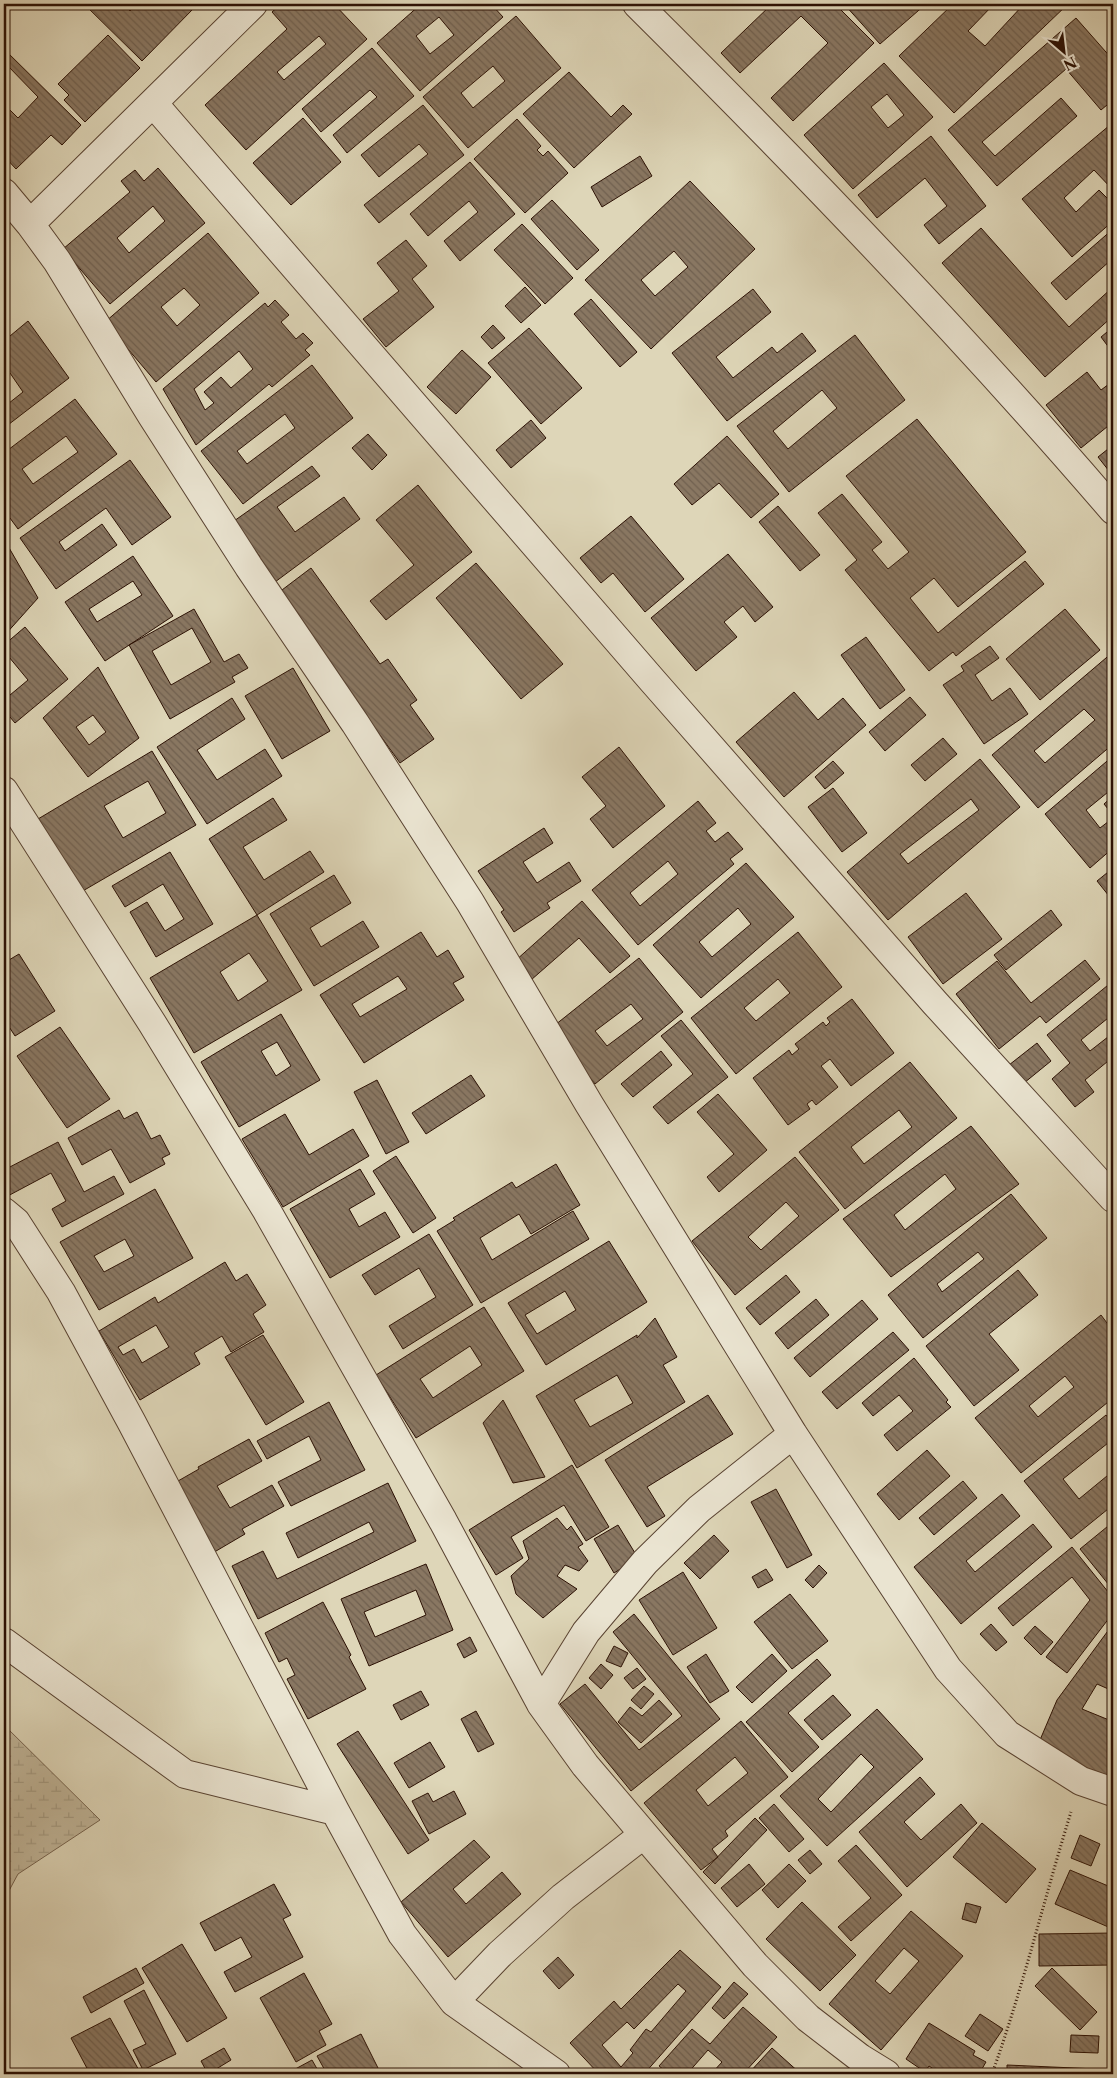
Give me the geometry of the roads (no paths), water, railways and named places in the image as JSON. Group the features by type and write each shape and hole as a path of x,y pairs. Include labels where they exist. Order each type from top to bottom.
{"street":[{"path":"30,224 253,4"},
{"path":"637,4 742,109 882,255 1053,440 1113,510"},
{"path":"153,103 670,701 935,1003 1113,1198"},
{"path":"4,193 57,261 152,416 238,550 355,723 470,902 589,1104 793,1434 948,1669 1007,1734 1081,1780 1113,1792"},
{"path":"4,791 152,1023 267,1211 443,1521 541,1704 585,1765 755,1965 808,2018 860,2058 886,2074"},
{"path":"4,1212 16,1222 61,1292 402,1934 454,2002 556,2074"},
{"path":"541,1704 586,1632 645,1562 699,1509 793,1434"},
{"path":"4,1642 185,1774 335,1811"},
{"path":"454,2002 500,1954 563,1896 643,1835"}]}
